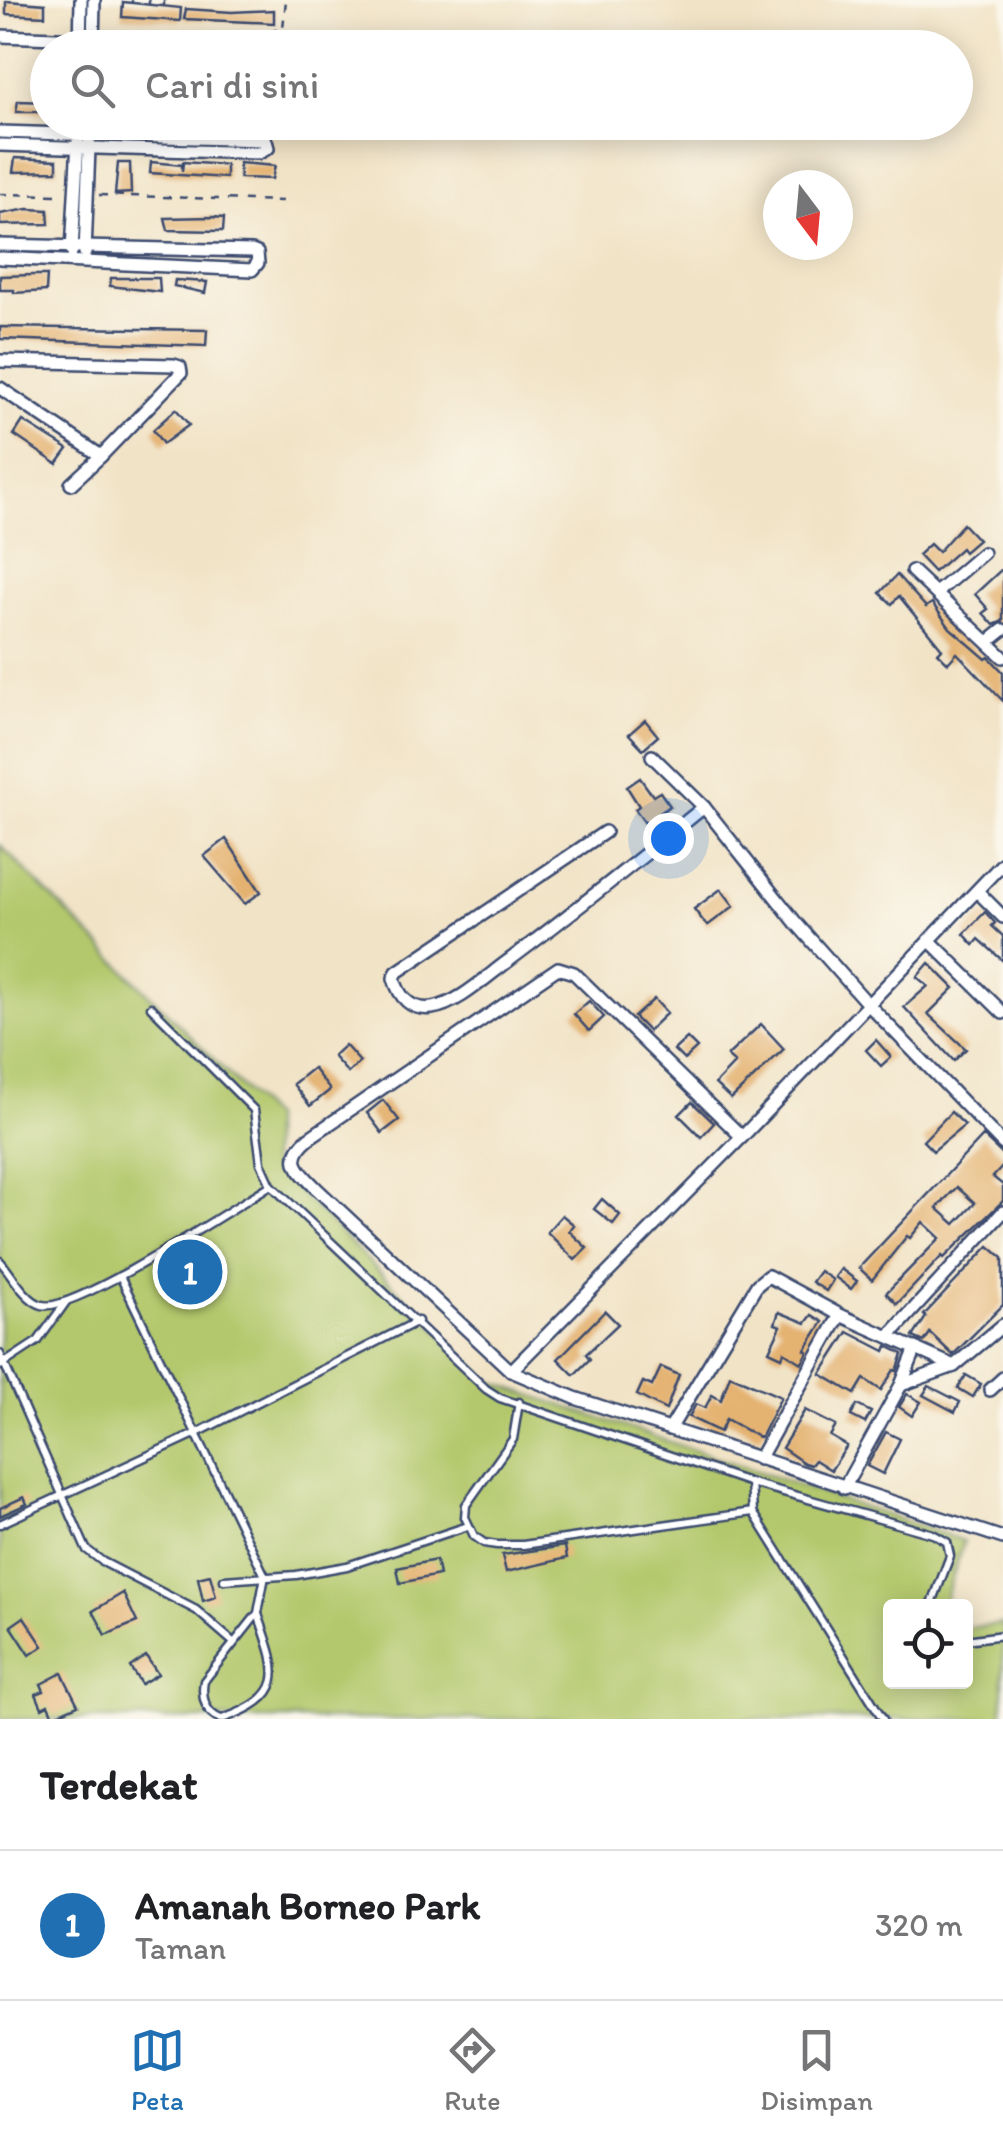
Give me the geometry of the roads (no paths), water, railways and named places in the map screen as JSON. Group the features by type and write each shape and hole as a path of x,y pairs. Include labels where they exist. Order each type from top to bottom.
{"street":[{"path":"82,0 85,30"},
{"path":"88,30 94,0"},
{"path":"0,36 30,38"},
{"path":"0,132 30,131"},
{"path":"79,253 84,140"},
{"path":"0,145 259,153 268,148 265,140"},
{"path":"0,246 79,253 252,270 258,263 257,254 252,251 79,253 0,258"},
{"path":"0,361 180,367 179,379 71,484"},
{"path":"0,388 101,456"},
{"path":"936,593 983,553"},
{"path":"912,572 1003,657"},
{"path":"988,642 1003,630"},
{"path":"652,756 704,806 796,923 867,1003 1003,1144"},
{"path":"606,832 397,972 394,978 402,997 420,1008 435,1008 456,998 538,939 704,806"},
{"path":"510,1371 742,1137 1003,863"},
{"path":"977,891 1003,918"},
{"path":"929,940 1003,1014"},
{"path":"742,1137 574,973 558,968 299,1147 296,1160 303,1175 510,1371 575,1398 1003,1538"},
{"path":"890,1336 1003,1212"},
{"path":"670,1429 763,1278 773,1276 840,1316 954,1366"},
{"path":"759,1459 840,1316"},
{"path":"900,1386 954,1366 1003,1326"},
{"path":"844,1488 900,1386 916,1348"},
{"path":"990,1390 1003,1378"}],"lane":[{"path":"150,1007 247,1099 254,1110 261,1163 271,1184 486,1389 500,1398 751,1483 933,1534 946,1542 950,1556 934,1599"},
{"path":"0,1261 34,1301 55,1306 120,1276 271,1184"},
{"path":"120,1276 265,1576 258,1612 275,1668 274,1683 256,1704 221,1719 213,1716 202,1693 204,1681 258,1612"},
{"path":"2,1365 38,1341 67,1301"},
{"path":"0,1524 196,1433 418,1322"},
{"path":"0,1354 86,1549 103,1562 196,1610 233,1642"},
{"path":"518,1402 514,1439 466,1504 468,1526 484,1543 523,1544 753,1512"},
{"path":"751,1483 753,1512 883,1719"},
{"path":"224,1580 296,1575 347,1566 468,1526"},
{"path":"973,1639 1003,1634"}],"place":[{"name":"Amanah Borneo Park","path":"190,1272"}]}
